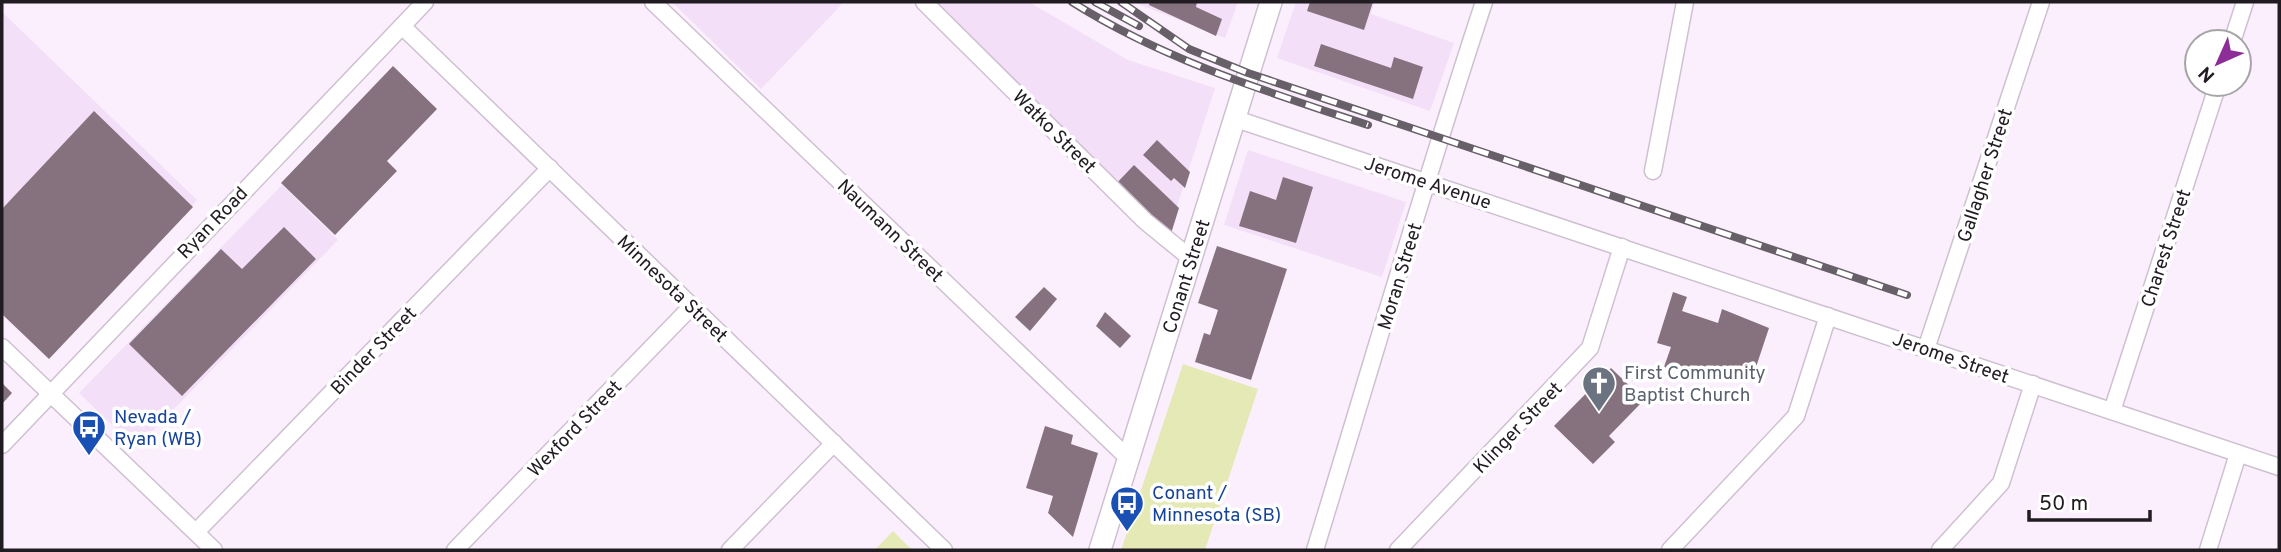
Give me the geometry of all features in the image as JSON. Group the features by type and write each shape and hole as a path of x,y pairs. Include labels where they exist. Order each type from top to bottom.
{"main road":[{"name":"Conant Street","path":"1100,550 1189,257 1271,2"}],"street":[{"name":"Ryan Road","path":"2,445 425,2"},
{"name":"Naumann Street","path":"653,2 1128,458"},
{"name":"Watko Street","path":"924,2 1146,221 1189,257"},
{"name":"Moran Street","path":"1315,550 1426,182 1484,2"},
{"path":"1654,171 1685,2"},
{"name":"Gallagher Street","path":"1926,349 2041,2"},
{"path":"2237,28 2245,2"},
{"name":"Minnesota Street","path":"402,26 944,550"},
{"name":"Charest Street","path":"2112,411 2213,98"},
{"name":"Jerome Avenue","path":"1233,118 1622,247"},
{"name":"Binder Street","path":"196,532 550,169"},
{"name":"Jerome Street","path":"1622,247 2279,467"},
{"name":"Klinger Street","path":"1398,550 1590,348 1622,247"},
{"name":"Wexford Street","path":"455,550 692,306"},
{"path":"1670,550 1796,416 1828,316"},
{"path":"2,347 212,550"},
{"path":"1940,550 2001,484 2033,384"},
{"path":"730,550 834,443"},
{"path":"2208,550 2238,454"}],"shaded area":[{"path":"672,2 844,2 761,89"},
{"path":"933,2 1029,2 1128,60 1215,88 1168,234"},
{"path":"1133,2 1238,2 1225,38"},
{"path":"1296,2 1374,2 1371,14 1454,43 1430,111 1277,58"},
{"path":"2,12 197,200 47,357 2,315"},
{"path":"1248,150 1406,202 1382,277 1224,225"},
{"path":"282,185 338,240 136,448 79,393"}],"green space":[{"path":"1183,364 1258,389 1205,550 1121,550"},
{"path":"893,531 912,550 875,550"}],"building":[{"path":"1150,2 1197,2 1196,7 1222,19 1216,36 1149,5"},
{"path":"1310,2 1373,2 1364,30 1307,11"},
{"path":"1321,44 1391,68 1394,57 1423,67 1413,99 1314,66"},
{"path":"393,66 437,109 387,161 397,171 335,235 281,183"},
{"path":"94,111 193,207 49,359 2,314 2,209"},
{"path":"1157,140 1190,172 1185,188 1174,178 1171,181 1143,155"},
{"path":"1134,165 1179,208 1169,240 1113,187"},
{"path":"1283,177 1313,187 1296,243 1239,226 1250,191 1276,200"},
{"path":"284,227 316,259 182,396 129,344 221,249 242,269"},
{"path":"1217,246 1287,269 1251,380 1195,362 1204,333 1210,335 1218,310 1198,303"},
{"path":"1044,287 1057,299 1030,331 1015,317"},
{"path":"1673,292 1687,297 1682,311 1718,323 1722,309 1769,328 1751,382 1724,374 1723,379 1702,372 1700,379 1664,367 1671,347 1657,343"},
{"path":"1105,312 1131,336 1120,348 1096,326"},
{"name":"First Community Baptist Church","path":"1611,368 1644,400 1609,436 1615,442 1593,464 1554,426"},
{"path":"2,383 12,393 2,404"},
{"path":"1045,426 1073,435 1071,444 1098,453 1073,537 1048,513 1053,496 1026,488"}],"railway":[{"path":"1072,2 1107,23 1179,57 1253,86 1368,125"},
{"path":"1095,2 1139,26"},
{"path":"1121,2 1189,49 1248,73 1907,295"}],"place":[{"name":"First Community Baptist Church","path":"1599,413"},
{"name":"Nevada / Ryan (WB)","path":"89,457"},
{"name":"Conant / Minnesota (SB)","path":"1127,533"}]}
